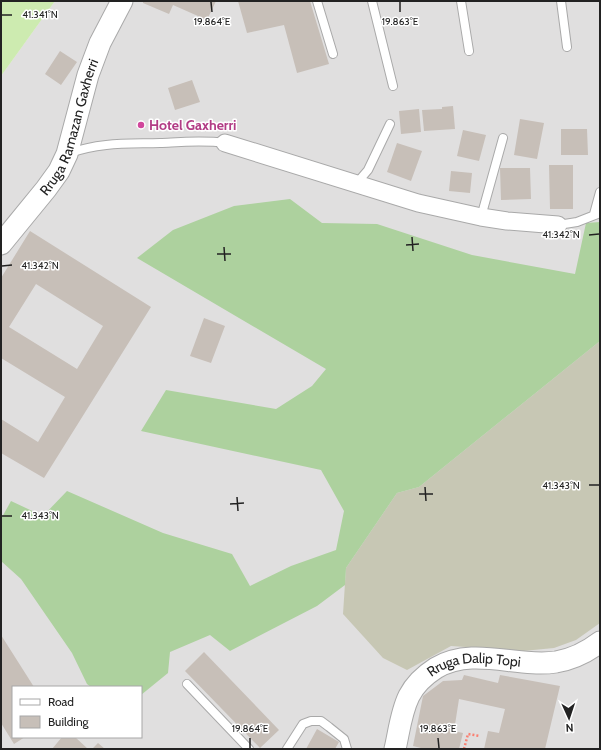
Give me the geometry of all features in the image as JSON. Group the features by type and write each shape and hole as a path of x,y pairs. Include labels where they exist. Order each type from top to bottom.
{"street":[{"name":"Rruga Ramazan Gaxherri","path":"1,244 46,189 59,170 67,154 88,75 100,43 122,1"},
{"path":"225,143 418,202 481,217 507,221 558,225"},
{"name":"Rruga Dalip Topi","path":"395,749 404,711 411,693 420,680 442,665 455,660 482,658 534,663 555,662 578,655 600,642"}],"lane":[{"path":"317,1 333,54"},
{"path":"372,1 393,86"},
{"path":"461,1 469,51"},
{"path":"561,1 567,47"},
{"path":"356,184 368,170 390,124"},
{"path":"481,217 503,138"},
{"path":"67,154 86,147 110,144 208,141 225,143"},
{"path":"558,225 577,222 597,213 600,192"},
{"path":"187,684 249,749"},
{"path":"287,749 303,724 311,721 321,721 330,727 344,739 347,749"}],"path":[{"path":"464,749 468,734 480,736"}],"shaded area":[{"path":"55,1 600,1 600,749 1,749 1,76"},
{"path":"600,341 600,623 576,640 554,648 523,651 451,646 407,670 383,658 343,614 346,568 397,493 419,487"}],"green space":[{"path":"1,1 55,1 1,76"},
{"path":"290,199 322,223 377,224 472,255 575,274 586,223 600,222 600,341 419,487 397,493 346,568 345,585 317,606 230,651 210,635 170,652 168,673 142,694 142,686 90,686 87,684 72,653 21,579 1,561 1,519 11,501 43,516 67,491 163,533 232,554 250,586 291,566 336,550 344,511 321,470 141,431 166,390 276,409 312,386 326,369 137,258 173,230 234,206"}],"building":[{"path":"143,1 216,1 207,20 173,5 169,14 143,3"},
{"path":"238,1 310,1 329,64 297,73 284,25 247,33"},
{"path":"60,51 77,62 61,85 45,74"},
{"path":"192,80 200,102 175,110 168,88"},
{"path":"453,106 455,129 424,131 422,110 442,109 442,107"},
{"path":"419,109 421,132 401,134 399,111"},
{"path":"520,119 544,123 537,159 514,155"},
{"path":"561,129 587,129 588,155 561,155"},
{"path":"463,130 486,135 479,161 457,156"},
{"path":"397,143 422,151 411,181 387,172"},
{"path":"549,165 573,165 573,209 550,209"},
{"path":"500,168 530,168 531,199 501,200"},
{"path":"451,171 472,173 470,193 449,191"},
{"path":"30,231 151,307 44,478 1,453 1,419 38,442 65,397 1,358 1,278","holes":["36,284 103,326 77,369 9,327"]},
{"path":"204,318 225,326 211,363 190,356"},
{"path":"1,635 33,686 12,686 12,738 23,738 14,744 1,723"},
{"path":"204,652 279,730 260,748 185,671"},
{"path":"464,675 498,683 500,675 560,686 545,749 484,749 488,731 499,733 505,709 459,699 454,731 463,733 459,749 425,749 413,746 423,696 443,681 462,680"},
{"path":"317,729 339,742 335,749 306,749"},
{"path":"61,738 76,738 88,749 52,749"},
{"path":"98,743 105,749 92,749"}],"place":[{"name":"Hotel Gaxherri","path":"141,125"}]}
